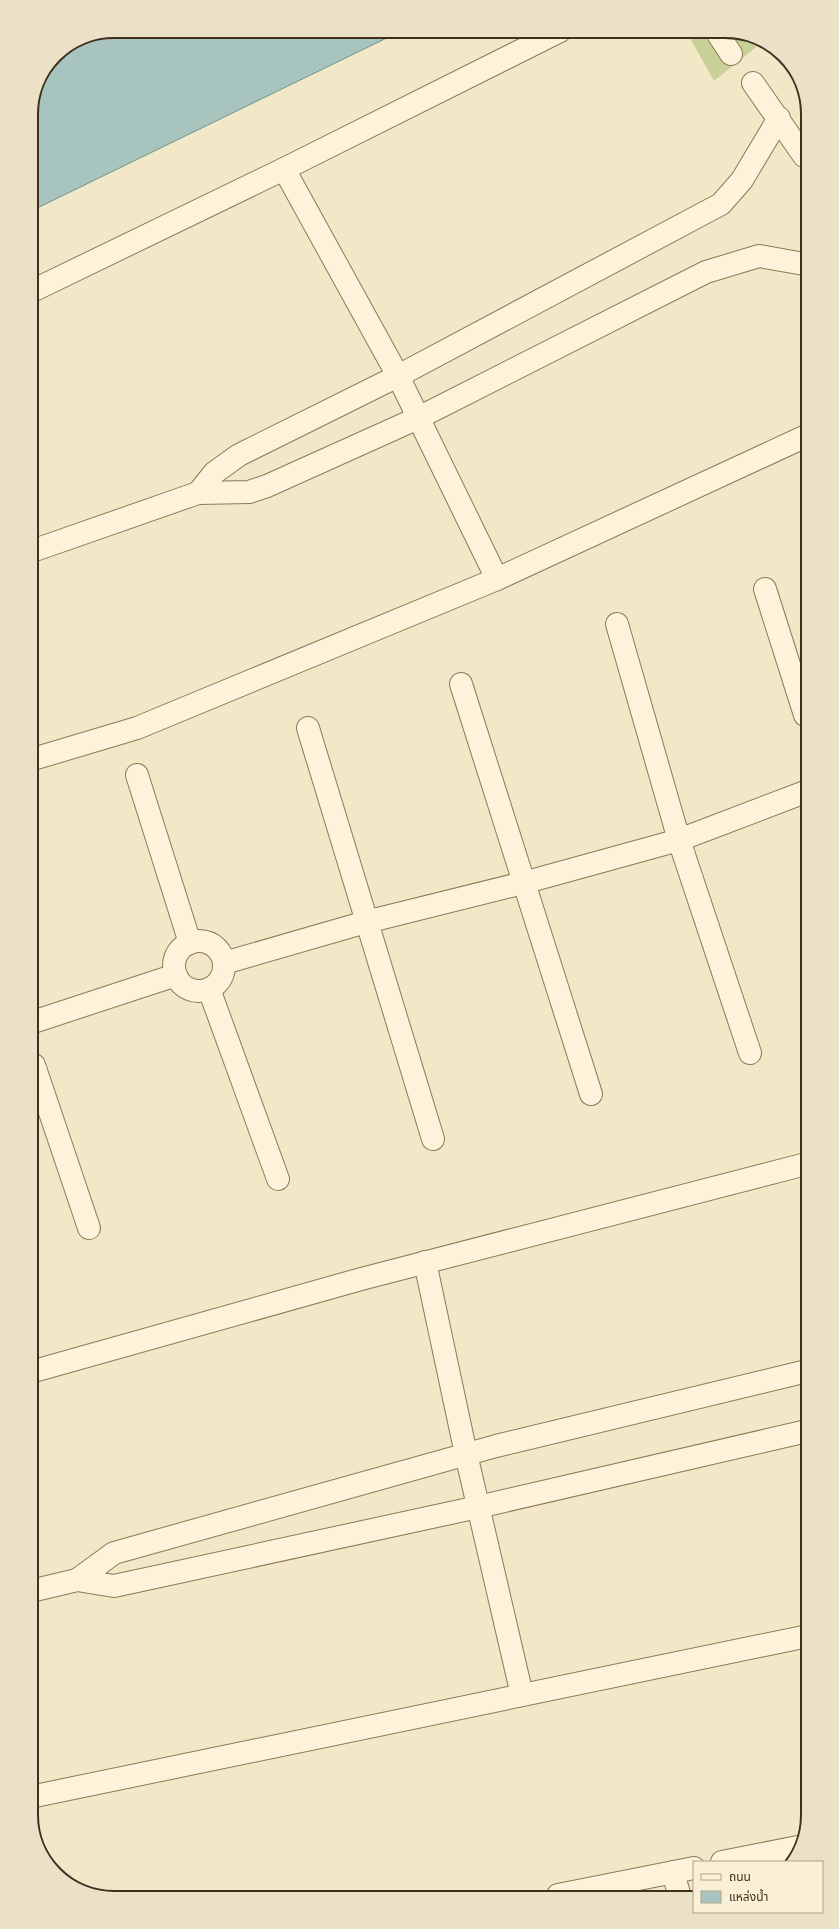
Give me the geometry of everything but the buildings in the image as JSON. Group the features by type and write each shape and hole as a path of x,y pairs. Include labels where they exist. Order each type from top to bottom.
{"street":[{"path":"38,288 284,169 546,38"},
{"path":"721,38 731,54"},
{"path":"753,83 801,151"},
{"path":"198,493 214,474 239,455 398,376 721,204 742,180 779,118"},
{"path":"284,169 398,376 497,579"},
{"path":"38,549 198,493 249,492 267,486 418,418 706,272 759,256 801,263"},
{"path":"38,758 137,728 497,579 801,438"},
{"path":"765,588 801,702"},
{"path":"617,624 679,840 750,1053"},
{"path":"461,684 591,1094"},
{"path":"308,728 433,1139"},
{"path":"137,775 190,943"},
{"path":"224,963 366,922 523,883 679,840 801,794"},
{"path":"201,941 212,944 220,952 224,963 223,974 217,983 209,989 199,991 189,989 181,983 176,975 174,966 176,956 182,948 190,943 201,941"},
{"path":"38,1020 176,975"},
{"path":"209,989 278,1180"},
{"path":"38,1077 88,1228"},
{"path":"38,1370 425,1262 801,1165"},
{"path":"425,1262 466,1454 522,1695"},
{"path":"77,1580 114,1553 466,1454 801,1372"},
{"path":"38,1589 77,1580 114,1586 478,1507 801,1432"},
{"path":"38,1795 801,1637"},
{"path":"727,1861 793,1848"},
{"path":"578,1891 684,1870 680,1891"}],"green space":[{"path":"690,38 740,39 758,46 714,81"}],"water":[{"path":"114,38 387,38 38,208 38,109 41,95 48,76 60,60 85,44 99,39"}]}
